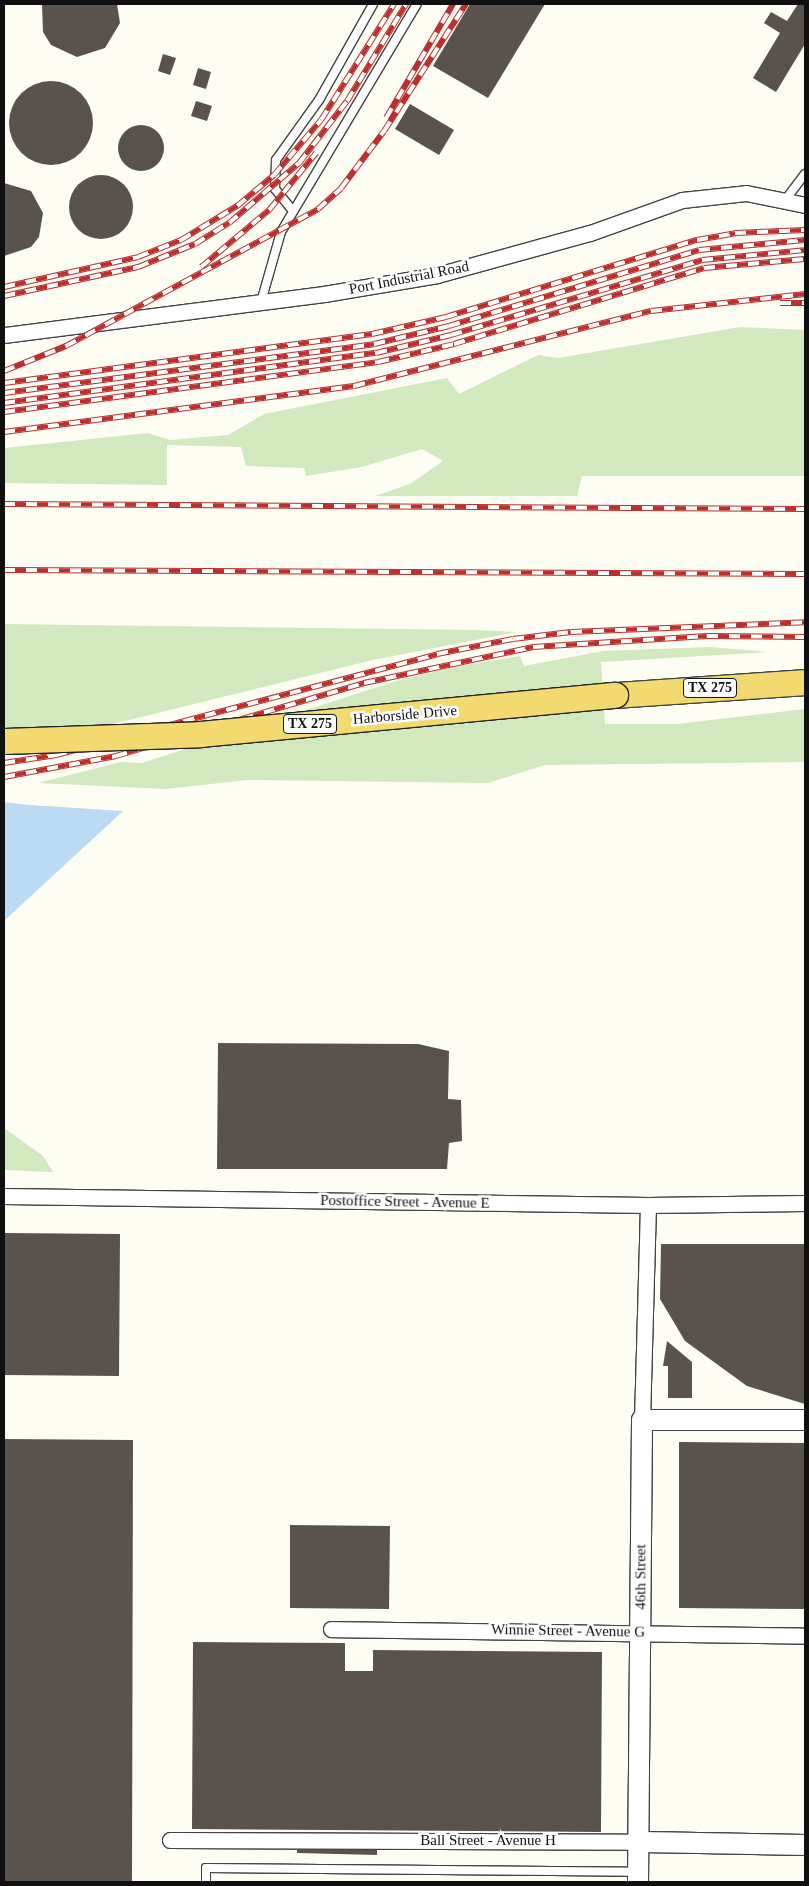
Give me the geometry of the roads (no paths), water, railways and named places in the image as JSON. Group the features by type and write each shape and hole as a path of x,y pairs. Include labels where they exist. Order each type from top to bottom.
{"main road":[{"name":"Harborside Drive","path":"4,741 200,734 615,695 805,682"}],"street":[{"name":"Port Industrial Road","path":"4,334 261,302 437,275 590,233 682,200 746,193 786,199 805,205"},
{"name":"Postoffice Street - Avenue E","path":"4,1196 648,1205 805,1203"},
{"name":"46th Street","path":"638,1877 642,1420 648,1205"},
{"path":"642,1420 805,1420"},
{"name":"Winnie Street - Avenue G","path":"331,1629 641,1631 805,1636"},
{"name":"Ball Street - Avenue H","path":"170,1840 639,1842 805,1845"}],"lane":[{"path":"293,211 275,189 276,160 319,100 373,4"},
{"path":"261,302 276,245 293,211 417,4"},
{"path":"786,199 805,174"},
{"path":"206,1882 206,1868 638,1877"}],"water":[{"path":"4,802 29,805 123,811 4,921"}],"railway":[{"path":"4,287 138,257 181,240 237,206 274,175 321,120 394,4"},
{"path":"4,296 138,267 195,244 229,223 299,163 347,101 406,4"},
{"path":"386,118 453,4"},
{"path":"4,371 66,346 318,209 341,188 384,131 466,4"},
{"path":"201,267 269,210 316,153"},
{"path":"4,383 372,334 446,317 697,240 735,233 805,230"},
{"path":"4,393 374,344 449,326 699,250 805,240"},
{"path":"4,403 376,353 451,335 702,260 805,250"},
{"path":"4,412 378,362 454,344 704,268 805,259"},
{"path":"4,432 354,386 651,311 805,294"},
{"path":"780,303 805,303"},
{"path":"4,504 805,509"},
{"path":"4,570 805,574"},
{"path":"4,763 56,755 437,654 513,639 571,632 805,622"},
{"path":"4,777 116,756 364,683 533,647 707,636 805,637"}]}
